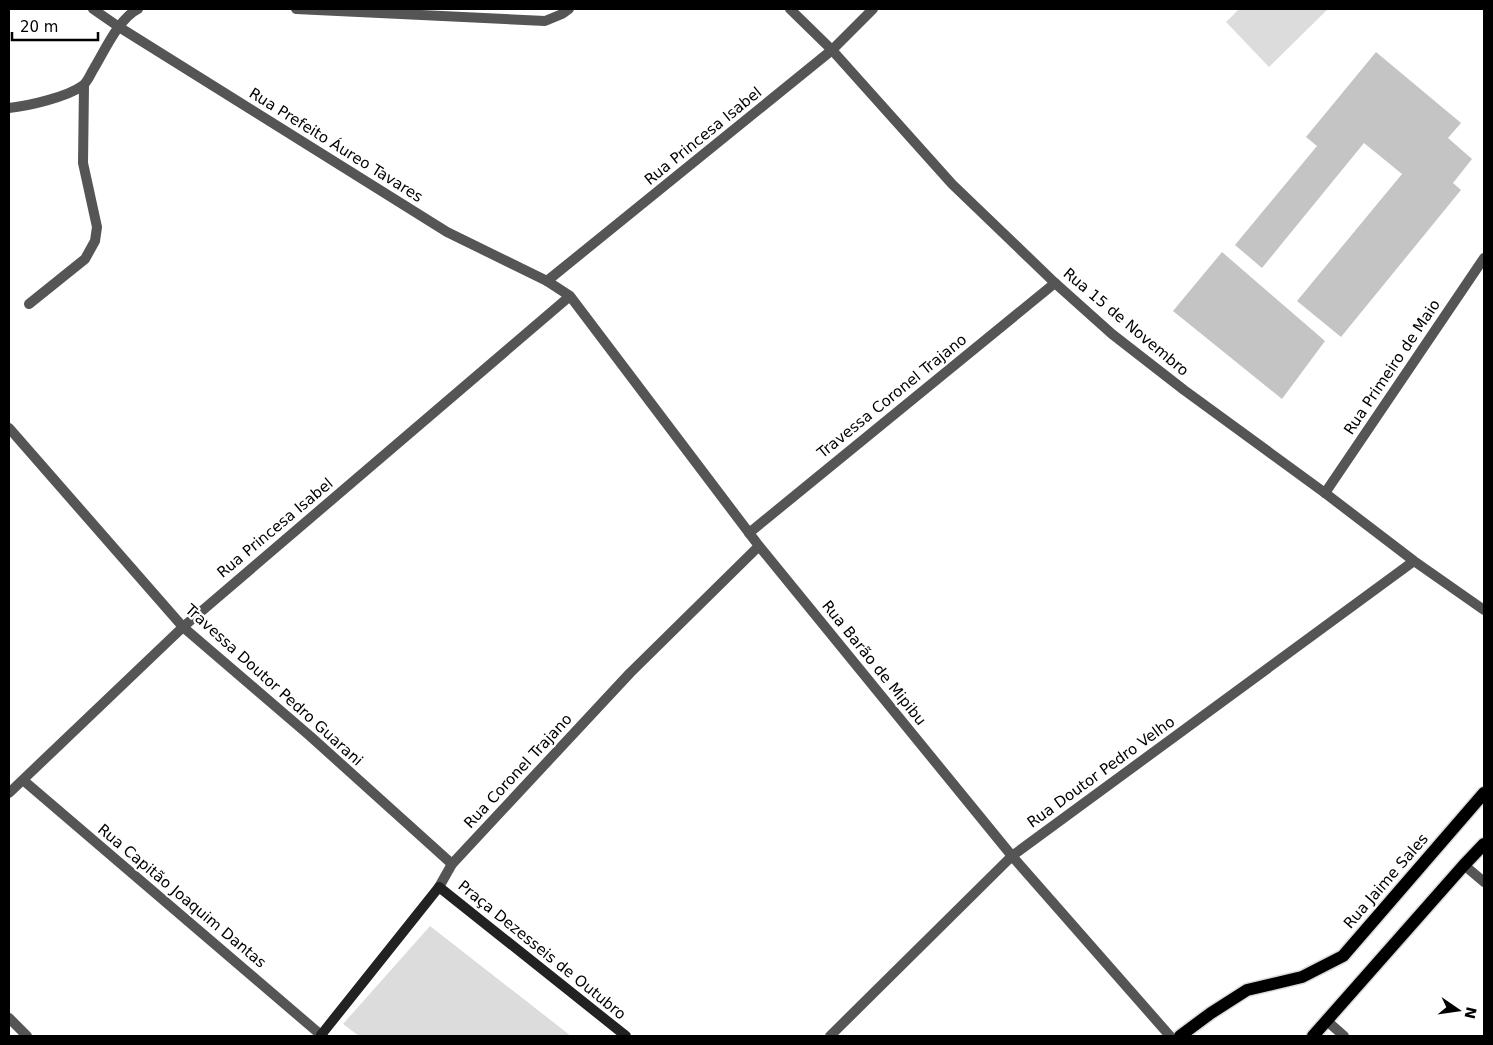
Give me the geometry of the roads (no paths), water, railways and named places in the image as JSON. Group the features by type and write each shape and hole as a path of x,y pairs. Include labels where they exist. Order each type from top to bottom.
{"main road":[{"name":"Rua Jaime Sales","path":"1180,1036 1247,990 1302,977 1343,956 1484,794"},
{"path":"1313,1036 1484,844"}],"street":[{"name":"Rua Prefeito Áureo Tavares","path":"93,9 447,232 547,281 570,296"},
{"path":"29,304 85,259 95,241 97,226 83,163 84,86 119,27 132,12 138,9"},
{"path":"296,9 545,21 569,9"},
{"name":"Rua 15 de Novembro","path":"790,9 832,50 952,184 1055,283 1112,334 1414,561 1484,610"},
{"name":"Rua Princesa Isabel","path":"547,281 832,50 873,9"},
{"path":"9,108 40,102 84,86"},
{"name":"Rua Primeiro de Maio","path":"1325,493 1484,258"},
{"name":"Travessa Coronel Trajano","path":"748,533 1055,283"},
{"name":"Rua Princesa Isabel","path":"9,793 182,627 570,296"},
{"name":"Rua Barão de Mipibu","path":"570,296 748,533 1012,856 1170,1036"},
{"name":"Travessa Doutor Pedro Guarani","path":"9,428 182,627 310,736 452,864"},
{"name":"Rua Coronel Trajano","path":"322,1036 440,887 452,864 630,673 759,546"},
{"name":"Rua Doutor Pedro Velho","path":"830,1036 1012,856 1414,561"},
{"name":"Rua Capitão Joaquim Dantas","path":"23,780 322,1036"},
{"path":"1464,865 1484,882"},
{"name":"Praça Dezesseis de Outubro","path":"440,887 626,1036"},
{"path":"9,1018 27,1036"},
{"path":"1327,1021 1344,1036"}]}
